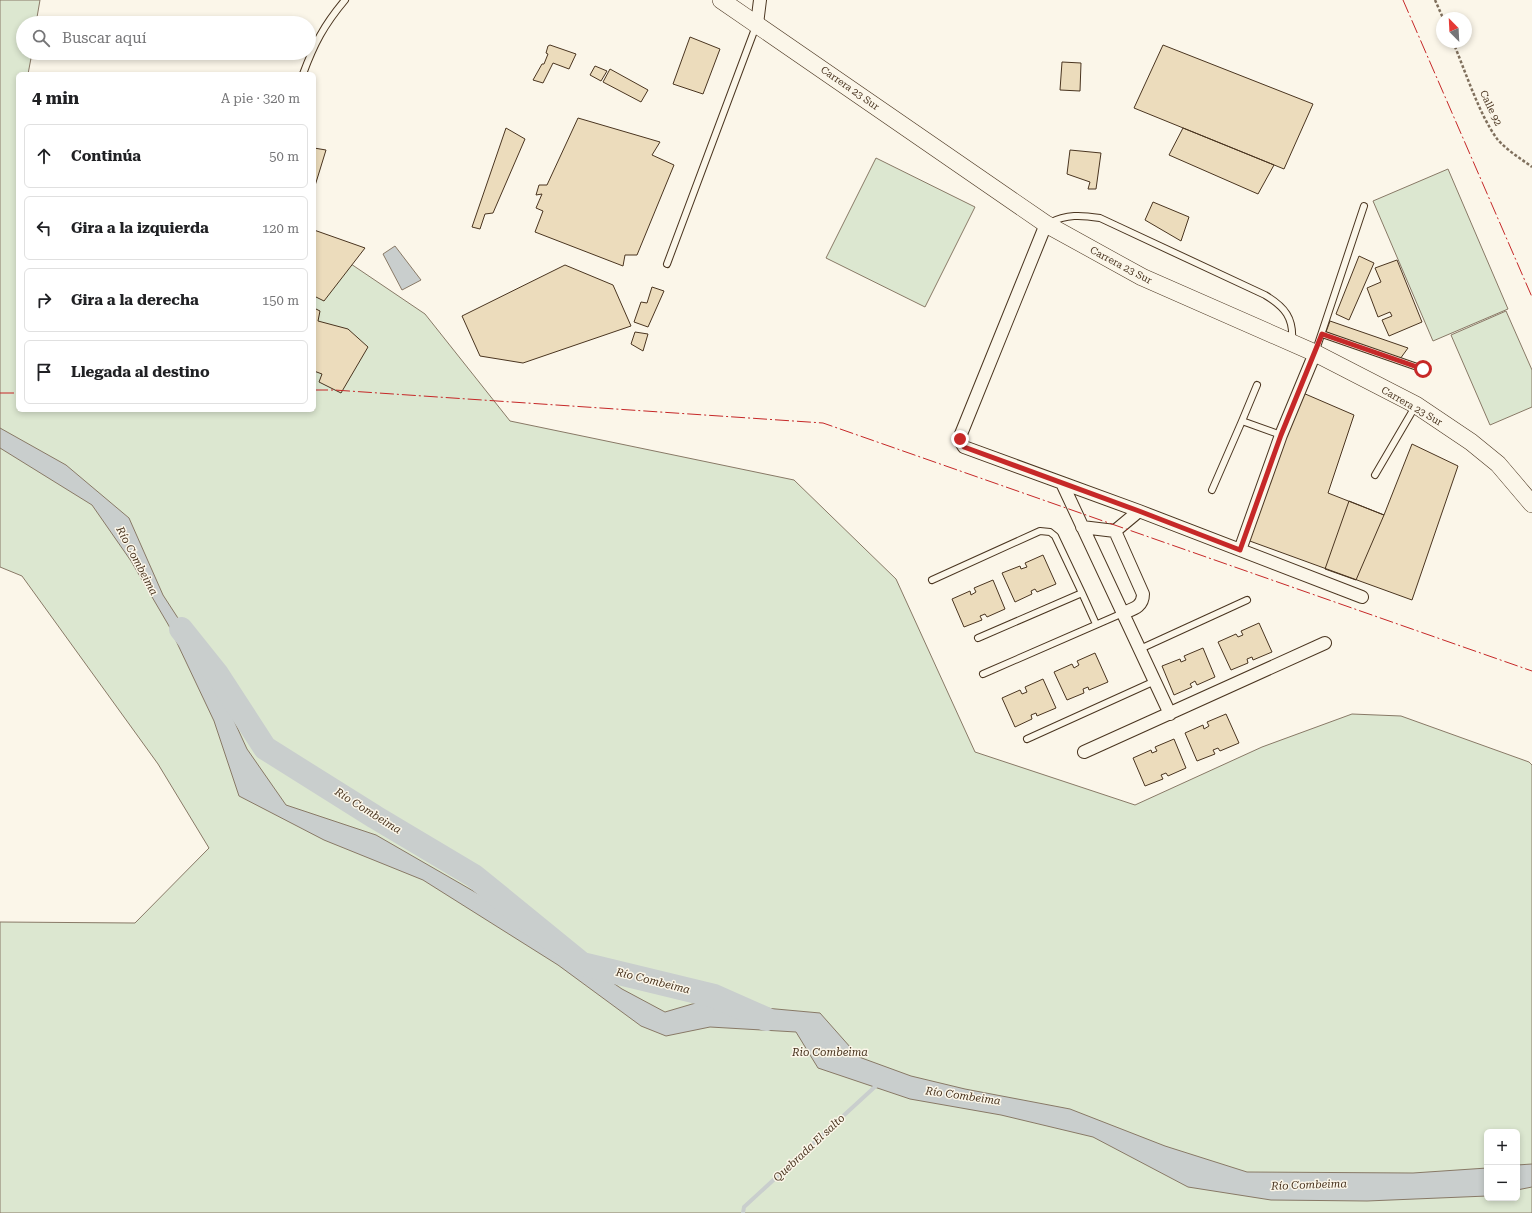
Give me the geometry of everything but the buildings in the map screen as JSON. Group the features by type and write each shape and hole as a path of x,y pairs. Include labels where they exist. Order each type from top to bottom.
{"main road":[{"name":"Carrera 23 Sur","path":"721,0 1046,224 1142,277 1291,344 1315,353 1416,405 1471,442 1498,464 1532,504"}],"street":[{"path":"757,24 760,0"},
{"path":"1046,224 960,439 964,447 1139,511 1362,597"},
{"path":"1240,550 1281,435 1315,353"},
{"path":"1062,483 1170,714"},
{"path":"1082,527 1115,531 1139,511"},
{"path":"1115,531 1143,594 1143,601 1140,605 1123,613"},
{"path":"1084,752 1325,643"}],"lane":[{"path":"316,40 332,15 345,0"},
{"path":"666,264 757,24"},
{"path":"304,72 308,60"},
{"path":"1315,353 1364,206"},
{"path":"1046,224 1069,215 1083,215 1100,218 1264,295 1276,302 1288,316 1293,328 1291,344"},
{"path":"1322,334 1423,369"},
{"path":"1212,490 1257,385"},
{"path":"1375,475 1416,405"},
{"path":"1242,422 1281,435"},
{"path":"932,580 1040,531 1050,532 1055,536 1096,624"},
{"path":"978,638 1082,593"},
{"path":"1140,649 1247,600"},
{"path":"983,674 1123,613"},
{"path":"1027,739 1155,681"}],"path":[{"path":"1435,0 1440,12"},
{"name":"Calle 92","path":"1456,48 1488,126 1512,153 1532,167"}],"green space":[{"path":"0,0 40,0 37,16 16,16 16,60 31,60 28,72 16,72 16,412 316,412 316,265 351,264 425,314 510,421 794,480 896,579 975,752 1135,805 1262,747 1352,714 1401,716 1529,762 1532,765 1532,1213 0,1213 0,922 135,923 209,848 158,764 22,576 0,567"},
{"path":"876,158 975,207 925,307 826,258"},
{"path":"1448,169 1508,309 1433,341 1373,201"},
{"path":"1506,311 1532,370 1532,407 1490,425 1451,335"}],"water":[{"path":"395,246 421,280 402,290 383,254"},
{"name":"Rio Combeima","path":"0,428 66,465 129,518 163,595 209,666 247,749 286,805 376,835 501,907 622,989 665,1012 699,1002 820,1013 859,1057 911,1076 965,1089 1070,1109 1165,1146 1247,1172 1413,1173 1484,1168 1484,1196 1367,1201 1271,1200 1188,1187 1093,1137 1001,1115 910,1099 818,1068 796,1032 710,1027 666,1036 641,1026 558,965 423,880 324,840 239,796 214,721 169,626 131,561 92,505 0,448"},
{"path":"1532,1164 1532,1187 1520,1189 1520,1165"}],"waterway":[{"name":"Río Combeima","path":"181,629 217,674 265,748 375,817 474,876 582,964 714,996 766,1019"},
{"name":"Quebrada El salto","path":"743,1213 744,1207 878,1084"}],"power":[{"path":"1403,0 1532,297"},
{"path":"316,390 823,423 1532,671"},
{"path":"0,393 16,393"}],"route":[{"path":"960,439 964,447 1139,511 1240,550 1281,435 1322,334 1423,369"}]}
